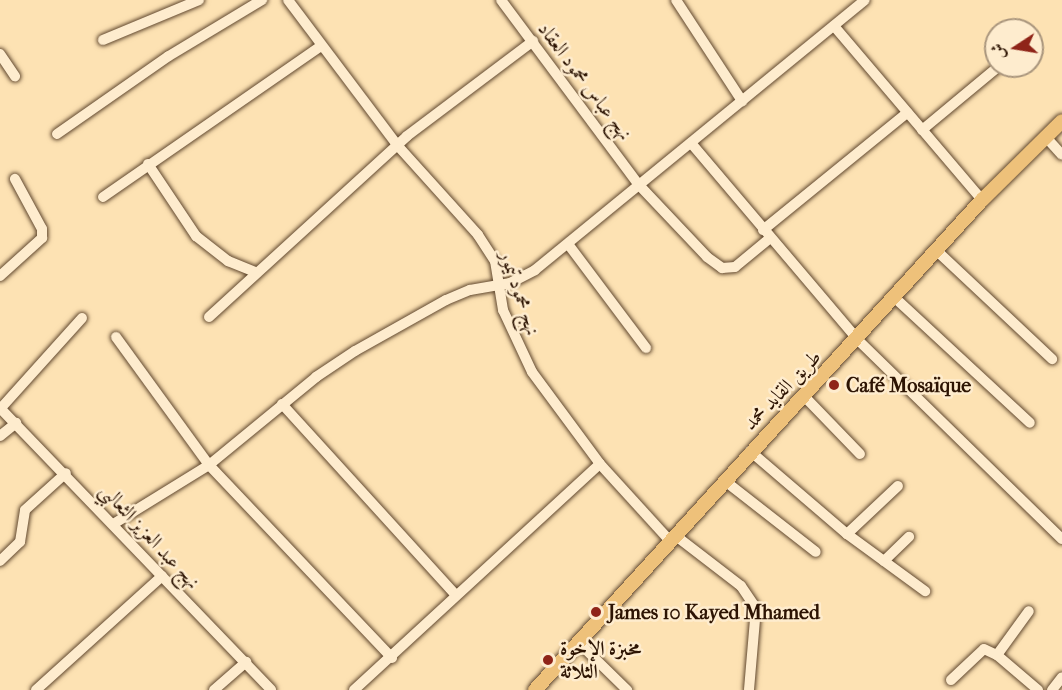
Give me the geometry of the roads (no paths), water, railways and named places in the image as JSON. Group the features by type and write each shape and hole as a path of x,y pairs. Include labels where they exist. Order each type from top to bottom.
{"main road":[{"name":"طريق القايد محمد","path":"535,690 674,539 750,451 858,340 982,200 1062,121"}],"street":[{"path":"103,40 199,0"},
{"path":"57,134 169,56 262,0"},
{"name":"نهج محمود تيمور","path":"288,0 320,46 399,146 478,235 495,261 498,285 511,334 532,372 600,464 674,539 741,586 756,608 750,690"},
{"path":"676,0 742,101"},
{"path":"115,523 209,465 316,377 401,324 470,290 520,279 568,244 865,0"},
{"name":"نهج عباس محمود العقاد","path":"506,2 639,185 706,257 722,268 735,267 767,234 907,113"},
{"path":"834,26 982,200"},
{"path":"209,317 399,146 533,41"},
{"path":"103,197 320,46"},
{"path":"0,54 15,76"},
{"path":"922,130 985,78"},
{"path":"1045,136 1062,155"},
{"path":"691,143 858,340 1062,539"},
{"path":"148,164 196,236 228,261 257,273"},
{"path":"0,276 42,238 42,229 15,179"},
{"path":"568,244 646,348"},
{"path":"937,251 1052,359"},
{"path":"894,297 1030,423"},
{"path":"0,408 82,318"},
{"path":"116,337 209,465 392,658"},
{"path":"803,394 860,454"},
{"path":"282,404 456,595"},
{"name":"نهج عبد العزيز الثعالبي","path":"0,408 115,523 162,576 271,690"},
{"path":"0,436 16,423"},
{"path":"750,451 847,534 925,591"},
{"path":"354,690 392,658 456,595 600,464"},
{"path":"0,561 22,537 25,510 66,473"},
{"path":"725,481 816,552"},
{"path":"847,534 898,486"},
{"path":"884,561 909,537"},
{"path":"36,690 162,576"},
{"path":"998,655 1029,611"},
{"path":"578,642 627,690"},
{"path":"951,680 978,650 998,655 1038,690"},
{"path":"214,690 246,662"},
{"path":"1052,690 1062,677"}],"place":[{"name":"Café Mosaïque","path":"834,385"},
{"name":"James 10 Kayed Mhamed","path":"596,612"},
{"name":"مخبزة الإخوة الثلاثة","path":"548,660"}]}
